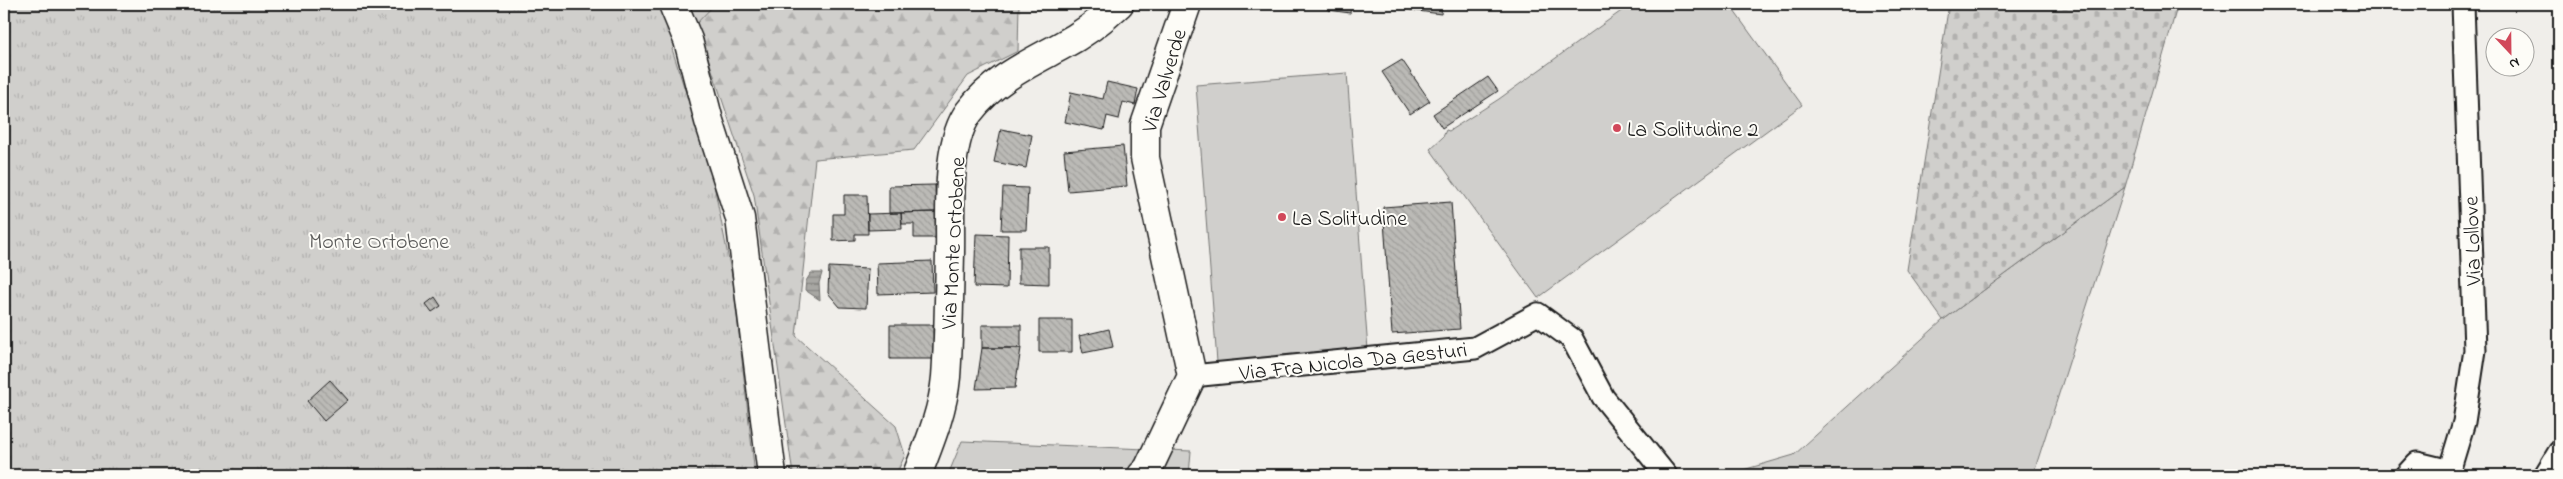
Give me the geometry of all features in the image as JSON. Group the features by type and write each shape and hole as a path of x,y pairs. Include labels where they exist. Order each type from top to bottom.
{"street":[{"path":"674,4 688,40 708,121 740,218 772,475"},
{"name":"Via Monte Ortobene","path":"918,475 940,412 946,379 950,202 955,155 968,113 1004,79 1036,58 1062,46 1103,18 1119,4"},
{"name":"Via Valverde","path":"1187,4 1145,124 1145,158 1192,376"},
{"name":"Via Lollove","path":"2449,473 2464,422 2475,350 2463,4"},
{"name":"Via Fra Nicola Da Gesturi","path":"1192,376 1475,348 1538,314 1572,339 1603,397 1666,475"},
{"path":"1142,475 1148,469 1192,376"},
{"path":"2545,475 2559,452"},
{"path":"2406,475 2417,463 2449,473"}],"green space":[{"name":"Monte Ortobene","path":"4,4 715,4 672,49 712,175 733,281 755,475 4,475"},
{"path":"690,4 1019,4 1018,51 968,76 914,150 815,159 796,336 896,426 905,455 896,475 793,475 754,195"},
{"name":"La Solitudine 2","path":"1631,4 1729,4 1802,105 1538,298 1430,149 1443,137 1446,130 1449,131 1499,99"},
{"path":"1949,4 2178,4 2125,187 1943,320 1907,270"},
{"name":"La Solitudine","path":"1347,73 1368,350 1217,362 1196,85"},
{"path":"2125,187 2033,475 1726,475 1794,455 1943,320"},
{"path":"962,441 1191,451 1189,475 948,475"}],"shaded area":[{"path":"811,273 822,273 819,283 820,300 805,290 806,281"}],"building":[{"path":"1329,4 1351,4 1350,13 1328,10"},
{"path":"1410,4 1442,4 1441,14 1410,10"},
{"path":"1402,60 1430,101 1410,114 1382,72"},
{"path":"1488,77 1498,91 1442,128 1433,114"},
{"path":"1107,82 1138,89 1135,105 1123,102 1119,119 1107,116 1104,130 1065,122 1071,92 1103,99"},
{"path":"1001,129 1032,135 1026,168 994,162"},
{"path":"1123,146 1127,186 1068,191 1064,151"},
{"path":"935,185 936,212 889,213 889,186"},
{"path":"1003,187 1028,188 1026,230 1001,230"},
{"path":"844,195 867,195 868,234 855,234 855,240 833,241 833,214 844,214"},
{"path":"1451,202 1460,329 1392,334 1383,207"},
{"path":"936,212 936,238 914,238 914,224 902,224 901,213"},
{"path":"901,213 902,229 868,230 868,214"},
{"path":"976,234 1008,235 1007,288 974,287"},
{"path":"1019,247 1049,247 1049,284 1019,283"},
{"path":"932,261 933,292 878,294 877,263"},
{"path":"829,267 868,269 866,308 840,307 828,293"},
{"path":"435,297 441,306 432,312 426,304"},
{"path":"1039,320 1072,320 1072,352 1039,352"},
{"path":"890,325 933,325 934,359 890,359"},
{"path":"982,325 1021,325 1021,348 982,348"},
{"path":"1109,329 1113,347 1083,353 1079,336"},
{"path":"982,348 1021,348 1015,388 976,389"},
{"path":"330,380 348,400 324,421 307,401"}],"place":[{"name":"La Solitudine 2","path":"1617,128"},
{"name":"La Solitudine","path":"1282,217"}]}
